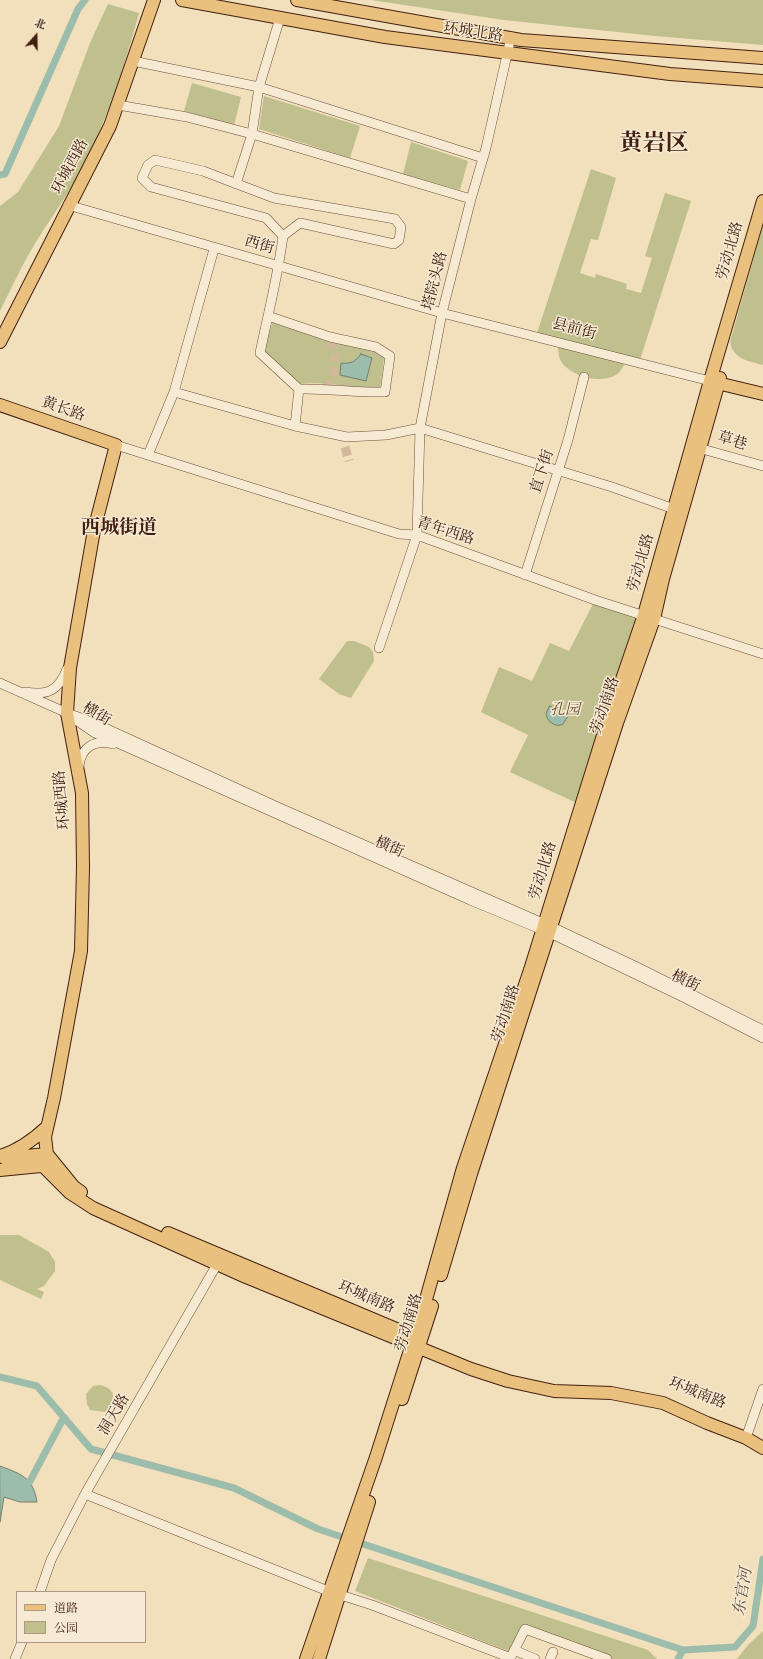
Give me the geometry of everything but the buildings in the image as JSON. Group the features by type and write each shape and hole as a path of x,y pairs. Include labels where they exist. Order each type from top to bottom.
{"main road":[{"name":"环城西路","path":"0,342 68,205 89,168 118,105 154,0"},
{"name":"环城北路","path":"182,0 385,37 670,74 763,81"},
{"name":"环城北路","path":"297,0 521,40 763,58"},
{"name":"劳动北路","path":"547,928 604,732 649,617 674,509 696,447 712,379 763,201"},
{"name":"县前街","path":"712,379 763,389"},
{"name":"县前街","path":"712,379 763,394"},
{"name":"黄长路","path":"0,405 116,445"},
{"name":"环城西路","path":"45,1160 45,1137 54,1098 80,952 83,867 82,793 67,713 71,658 94,530 116,445"},
{"path":"649,617 696,447"},
{"name":"劳动南路","path":"334,1592 360,1517 376,1457 417,1342 471,1174 547,928"},
{"path":"0,1157 32,1141 47,1127"},
{"path":"0,1157 45,1160 70,1193 93,1208 219,1260"},
{"path":"0,1170 45,1160"},
{"name":"环城南路","path":"45,1160 55,1164 74,1187 95,1201 219,1260 417,1342 515,1376 555,1384 589,1388 613,1387 666,1396 747,1435 763,1440"},
{"path":"747,1435 763,1448"},
{"path":"306,1659 334,1592"},
{"path":"319,1659 334,1592"}],"street":[{"path":"236,184 252,134 259,87 280,18"},
{"name":"塔院头路","path":"379,648 417,535 420,428 442,313 483,158 511,37"},
{"path":"133,61 259,87 483,158"},
{"path":"118,105 187,117 252,134 471,199"},
{"path":"268,316 330,337 376,347 390,356 385,392 366,393 326,388 298,388 260,352 268,316 279,267 283,236 300,223 394,244 399,240 401,227 395,220 274,198 203,171 156,160 148,165 142,178 151,187 266,218 283,236"},
{"name":"西街","path":"68,205 214,249 442,313"},
{"path":"148,455 174,392 214,249"},
{"name":"县前街","path":"442,313 712,379"},
{"name":"直下街","path":"525,575 558,471 584,377"},
{"path":"295,426 298,388"},
{"path":"174,392 295,426 347,437 386,435 420,428 674,509"},
{"path":"345,447 347,437"},
{"name":"青年西路","path":"116,445 399,534 417,535 525,575 763,654"},
{"name":"草巷","path":"696,447 763,466"},
{"path":"16,690 31,693 49,692 62,683 71,658"},
{"path":"0,684 67,713"},
{"name":"横街","path":"67,713 92,722 316,828"},
{"name":"横街","path":"67,713 95,733 635,966 763,1030"},
{"path":"78,774 80,756 88,746 105,742 131,748"},
{"name":"横街","path":"547,928 763,1038"},
{"name":"洞天路","path":"40,1591 51,1560 85,1494 219,1260"},
{"path":"747,1435 763,1389"},
{"path":"85,1494 334,1592 512,1656 535,1659"},
{"path":"512,1656 525,1628 608,1659"},
{"path":"16,1659 22,1643"}],"green space":[{"path":"371,0 763,0 763,45 655,36 504,20"},
{"path":"108,4 139,13 115,90 101,128 78,175 30,252 0,311 0,206 18,192 59,126 90,43"},
{"path":"192,83 241,97 234,125 184,111"},
{"path":"264,96 360,126 350,158 259,129"},
{"path":"411,142 468,161 460,190 403,174"},
{"path":"591,169 616,178 598,240 591,239 580,273 595,278 596,274 627,284 626,289 641,293 652,258 645,256 665,193 691,201 639,363 626,360 618,374 610,378 602,379 587,378 573,372 561,361 558,353 558,342 536,336"},
{"path":"763,225 763,365 738,356 734,352 730,342"},
{"path":"273,321 309,335 372,350 384,358 380,389 331,384 300,384 263,352"},
{"name":"孔园","path":"595,600 644,615 581,805 510,772 528,735 481,712 499,667 532,681 550,643 569,651"},
{"path":"347,641 354,641 369,647 373,652 374,661 351,698 339,694 319,679"},
{"path":"0,1235 19,1235 49,1252 55,1262 55,1271 44,1286 37,1289 44,1292 41,1299 0,1280"},
{"path":"101,1385 108,1388 113,1393 112,1407 105,1412 90,1410 87,1404 86,1394 93,1386"},
{"path":"368,1558 648,1650 657,1659 592,1659 522,1632 513,1653 355,1591"},
{"path":"763,1631 763,1659 737,1659 748,1645"}],"shaded area":[{"path":"361,354 372,358 366,381 340,375 341,363 352,362"},
{"path":"550,706 568,716 563,724 555,725 548,720 546,714"},
{"path":"0,1466 14,1471 25,1478 32,1487 37,1502 20,1502 4,1497 0,1522"}],"waterway":[{"path":"0,175 5,174 78,9 85,0"},
{"name":"东官河","path":"0,1377 37,1386 91,1449 234,1488 318,1529 683,1650 735,1647 753,1626 763,1559"},
{"path":"29,1483 64,1417"},
{"path":"678,1659 683,1650"}],"tunnel":[{"path":"326,388 330,381 335,363 334,351 330,337"},
{"path":"345,447 349,461"}],"district":[{"name":"黄岩区","path":"654,145"},
{"name":"西城街道","path":"119,529"}]}
